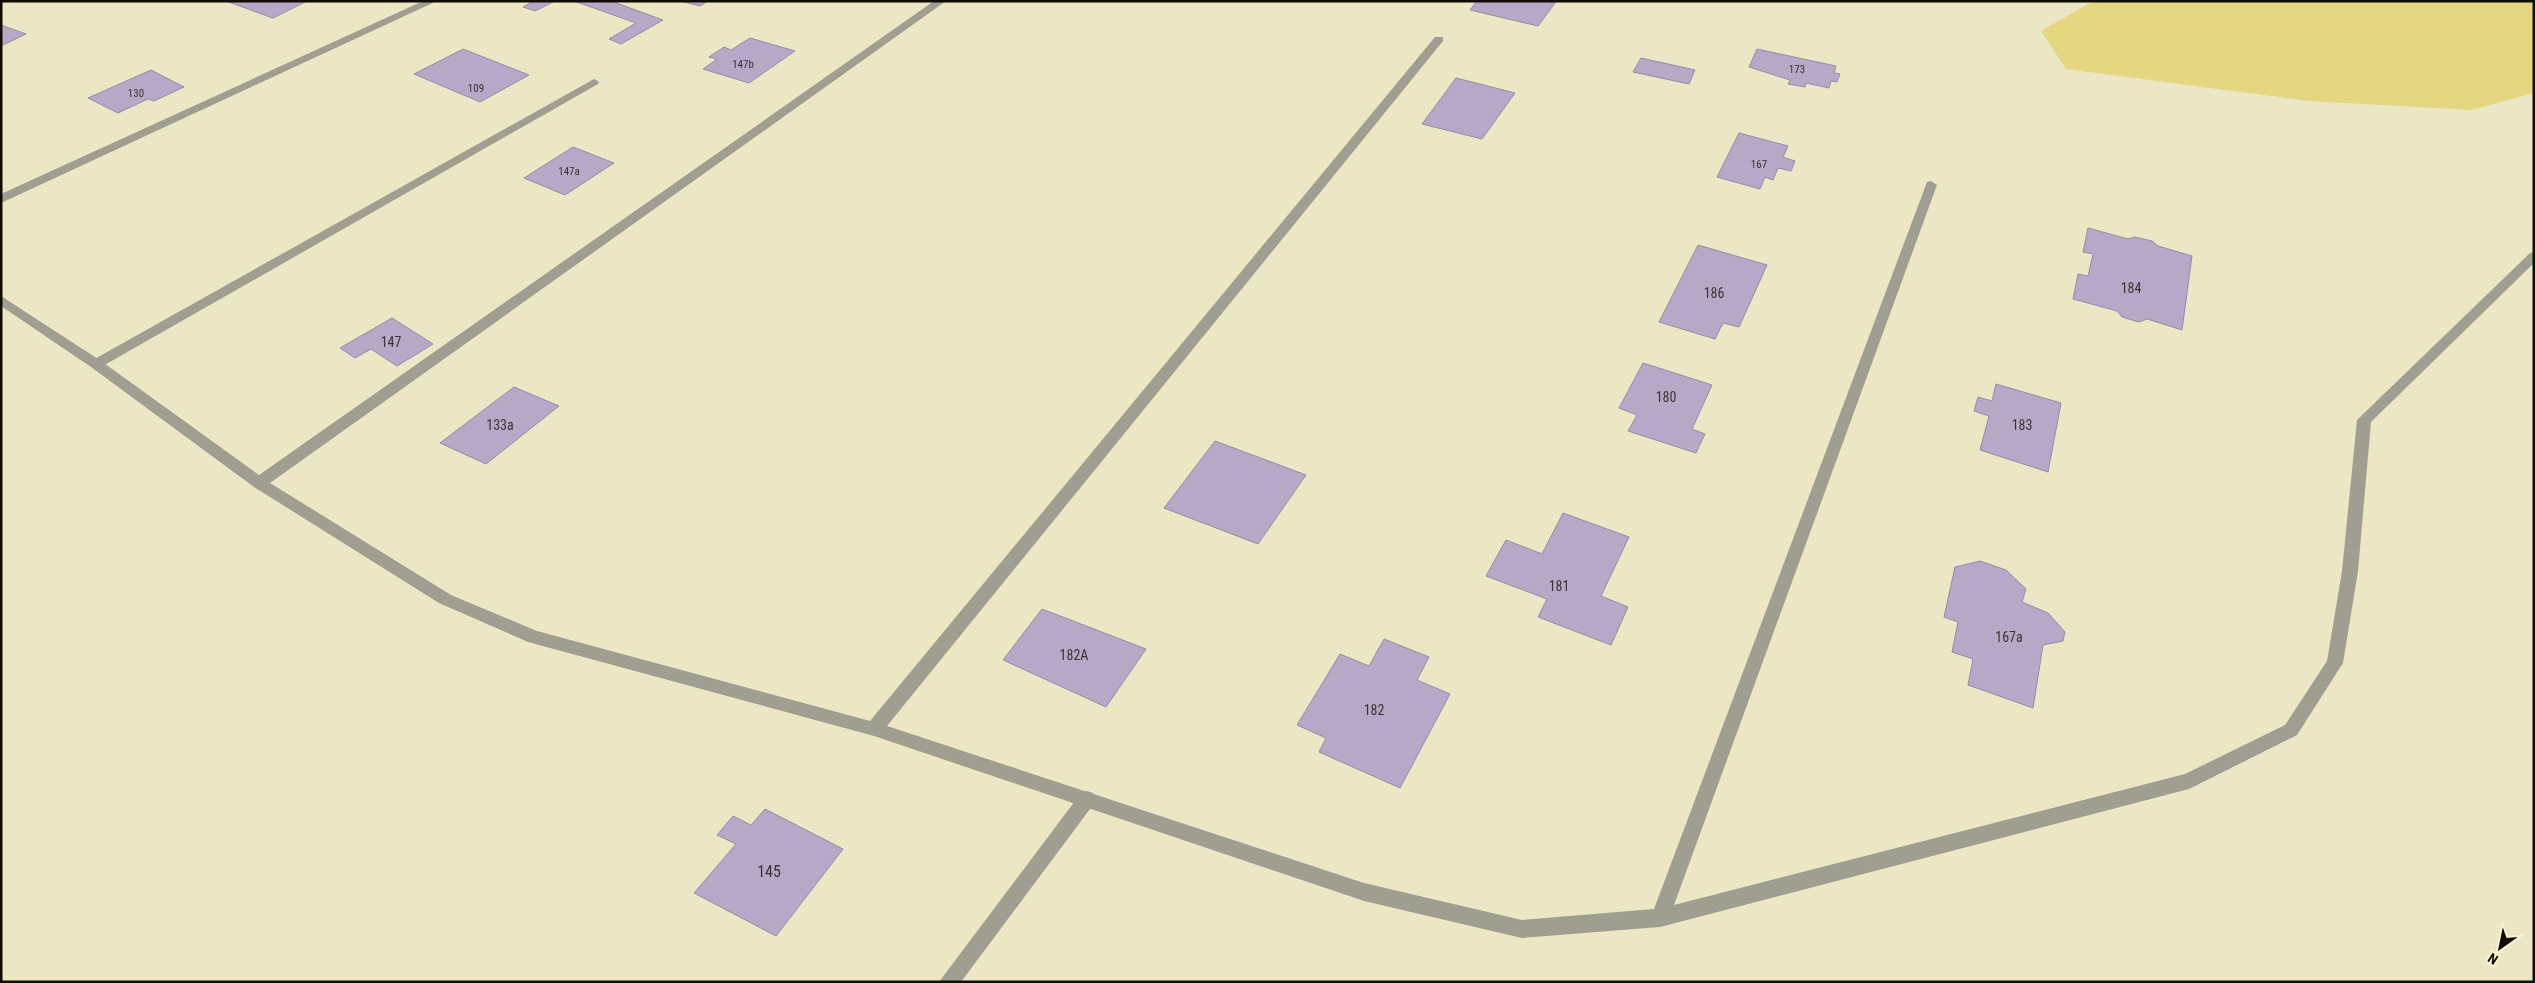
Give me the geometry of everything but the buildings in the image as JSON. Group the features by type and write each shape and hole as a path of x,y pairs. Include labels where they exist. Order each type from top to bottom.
{"street":[{"path":"1,200 432,1"},
{"path":"260,483 941,1"},
{"path":"874,728 1439,39"},
{"path":"96,364 594,82"},
{"path":"1660,918 1931,185"},
{"path":"1,300 96,364 260,483 445,599 534,637 874,728 1364,892 1522,929 1660,918 2189,781 2291,730 2335,663 2350,571 2364,420 2534,256"},
{"path":"949,982 1087,799"}],"shaded area":[{"path":"2097,1 2534,1 2534,93 2471,110 2309,101 2066,69 2041,31 2088,4"}]}
